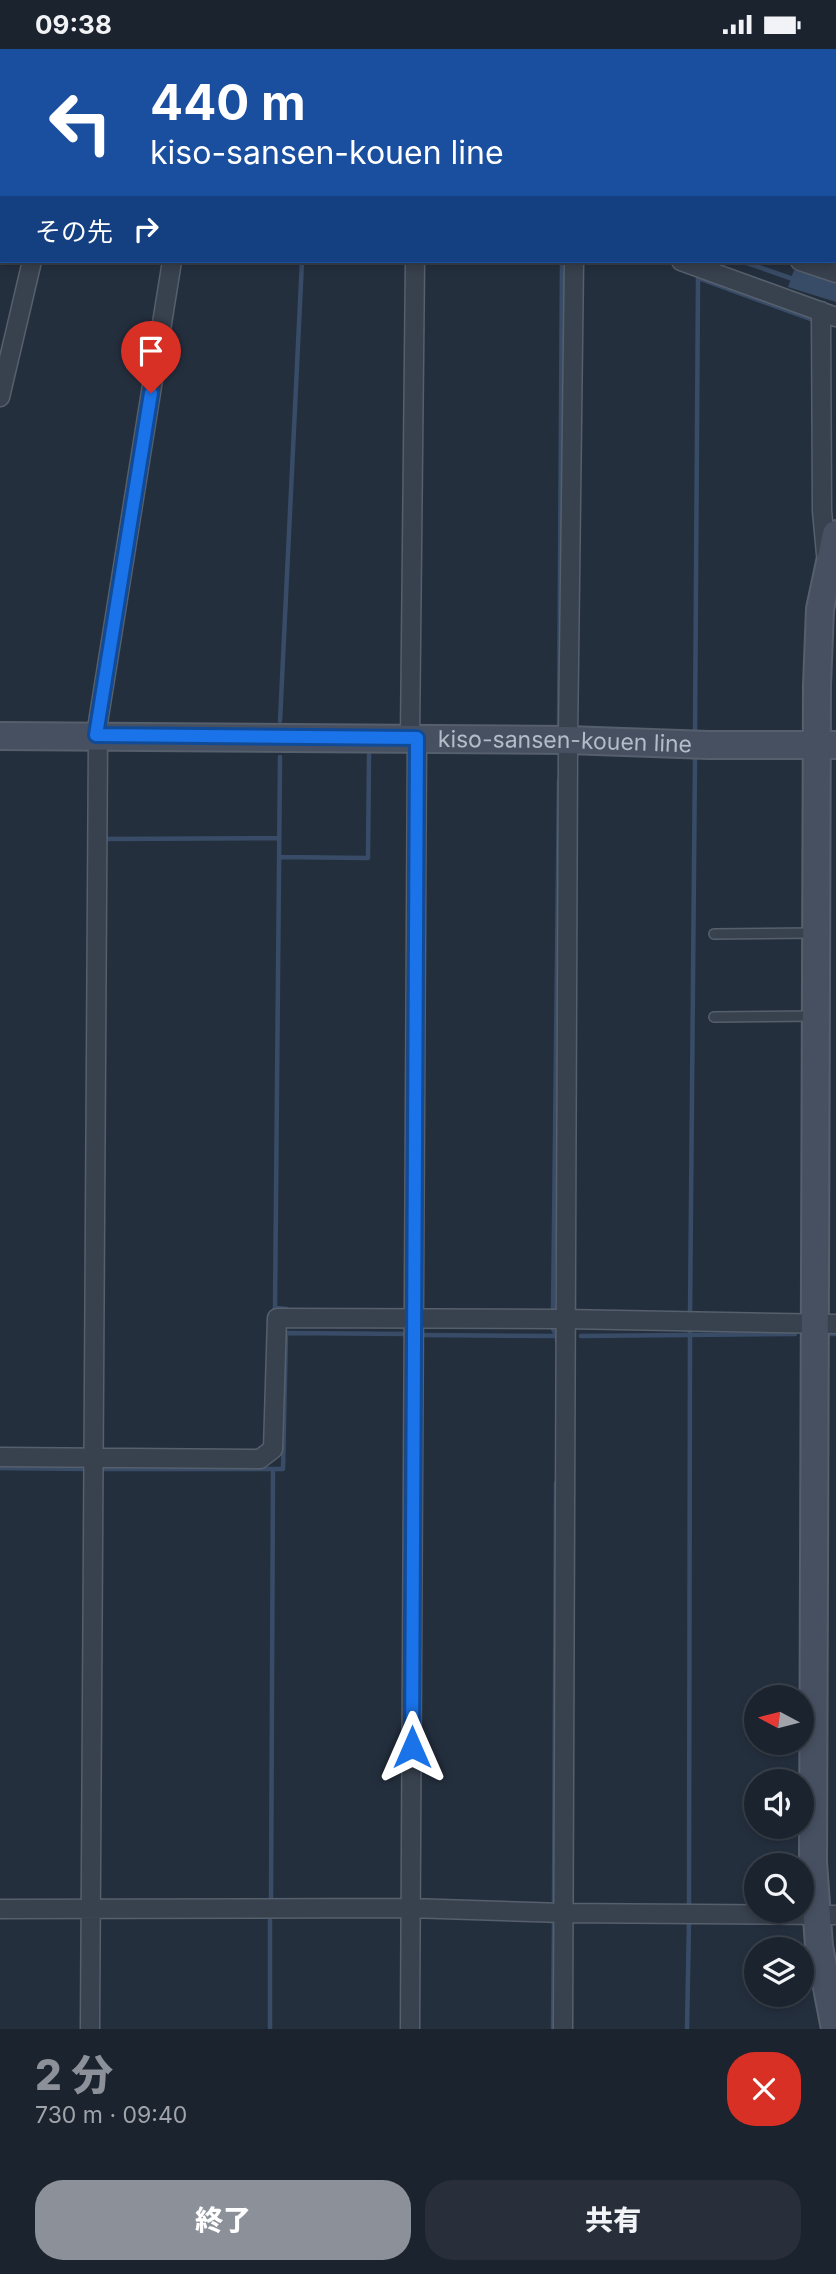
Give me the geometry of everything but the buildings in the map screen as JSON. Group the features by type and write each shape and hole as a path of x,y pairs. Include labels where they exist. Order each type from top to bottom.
{"street":[{"path":"0,397 32,263"},
{"path":"90,2029 97,735 172,263"},
{"path":"410,2029 415,1318 415,263"},
{"path":"563,2029 568,740 574,263"},
{"path":"687,263 829,314 822,511 827,568"},
{"path":"806,263 836,273"},
{"path":"835,2029 819,1946 826,1915 813,1862 826,1324 816,1016 817,933 827,745 817,685 820,609 836,534"},
{"name":"kiso-sansen-kouen line","path":"0,736 414,738 827,745"},
{"path":"0,1457 260,1459 273,1449 277,1318 565,1319 826,1324"},
{"path":"0,1909 410,1908 563,1913 826,1915"}],"lane":[{"path":"714,934 817,933"},
{"path":"714,1017 816,1016"}],"water":[{"path":"794,270 836,283 836,302 788,287"}],"waterway":[{"path":"280,721 302,263"},
{"path":"559,729 562,263"},
{"path":"747,263 796,280"},
{"path":"695,733 698,278 813,320"},
{"path":"280,857 368,858 369,755"},
{"path":"280,757 275,1308 287,1309 287,1312"},
{"path":"690,1316 695,757"},
{"path":"553,1315 559,781"},
{"path":"104,839 279,838"},
{"path":"553,1329 557,1341"},
{"path":"689,1906 690,1329"},
{"path":"100,1469 283,1469 286,1333 410,1334"},
{"path":"581,1336 795,1334"},
{"path":"825,1334 836,1334"},
{"path":"422,1335 558,1336"},
{"path":"0,1468 87,1469"},
{"path":"271,1903 273,1469"},
{"path":"554,1905 556,1483"},
{"path":"270,1919 270,2029"},
{"path":"553,2029 554,1921"},
{"path":"687,2029 689,1921"}],"route":[{"path":"151,393 96,735 417,738 412,1747"}]}
